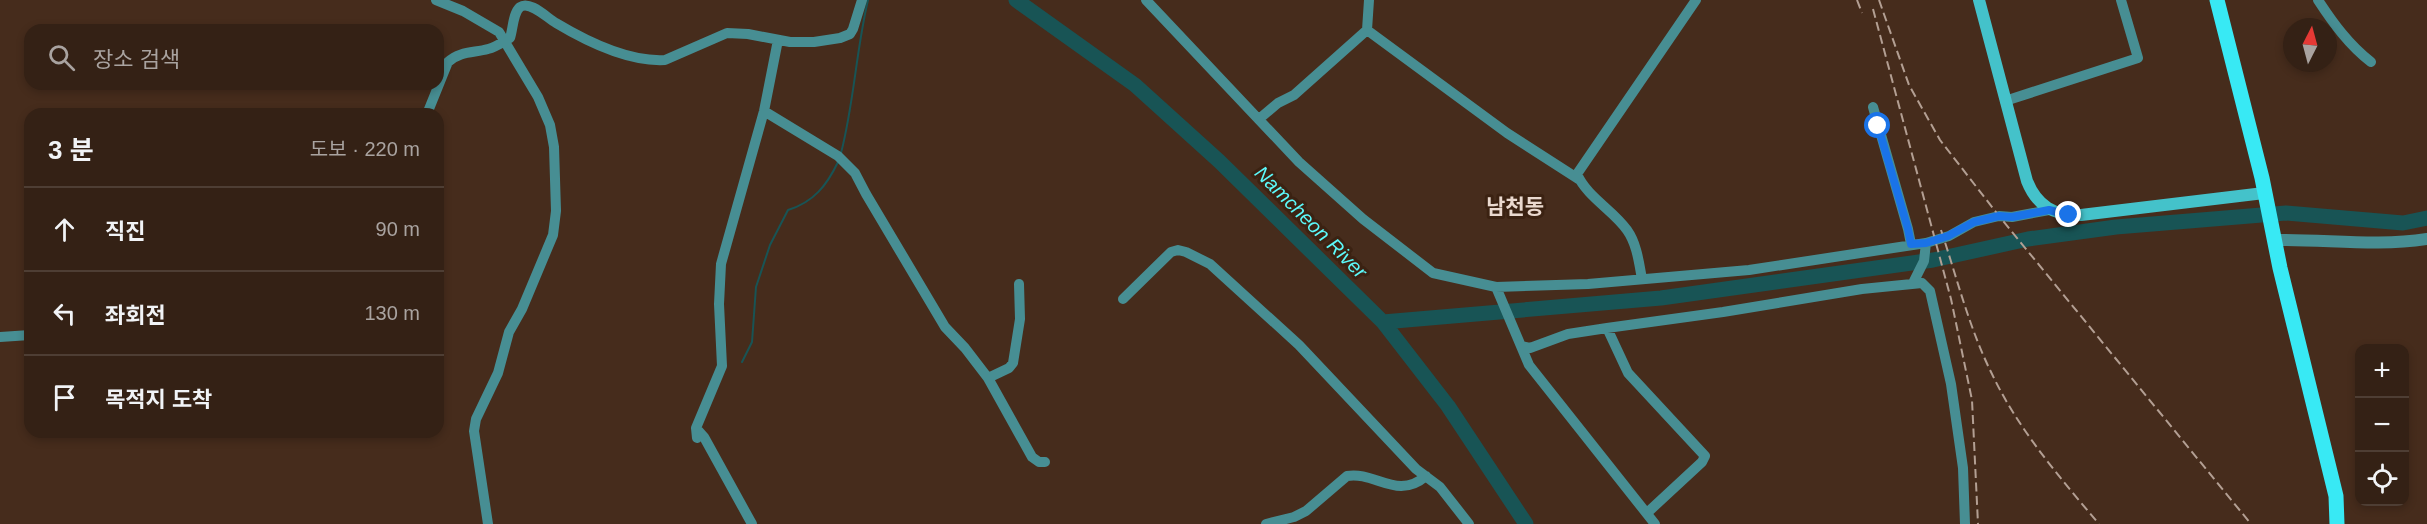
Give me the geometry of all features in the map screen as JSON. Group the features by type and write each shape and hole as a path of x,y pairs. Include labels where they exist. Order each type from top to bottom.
{"main road":[{"path":"1978,0 2031,192 2036,200 2049,210 2069,215 2081,215 2265,196"},
{"path":"2217,0 2336,496 2340,523"}],"street":[{"path":"436,0 499,32 531,83 550,125 554,147 556,211 549,245 522,309 509,333 498,373 476,419 474,431 488,524"},
{"path":"444,72 448,62 454,56 487,50 510,38 520,6 526,4 534,7 555,23 616,52 665,60 728,33 814,42 840,38 850,34 857,20 862,0"},
{"path":"1146,0 1299,162 1363,219 1433,273 1498,292 1749,270 1926,243 1948,236 1974,222 1999,216 2012,217 2049,210"},
{"path":"1259,119 1278,103 1294,95 1367,30 1369,0"},
{"path":"1580,180 1577,174 1593,149 1644,79 1696,0"},
{"path":"2005,100 2138,58 2121,0"},
{"path":"2318,0 2357,51 2371,62"},
{"path":"1367,30 1507,133 1580,180 1627,230 1635,247 1642,279"},
{"path":"752,524 708,446 696,433 722,366 719,303 721,264 764,111 778,40"},
{"path":"429,108 437,90"},
{"path":"1873,107 1911,244"},
{"path":"764,111 838,156 855,173 945,327 988,378 1032,457 1045,462"},
{"path":"2273,236 2378,244 2427,239"},
{"path":"1913,283 1924,261 1926,243"},
{"path":"1123,299 1171,252 1178,250 1186,252 1210,264 1299,345 1416,469 1440,487 1469,524"},
{"path":"1521,346 1530,348 1569,334 1607,328 1922,283 1930,291 1951,384 1963,468 1965,524"},
{"path":"988,378 1009,368 1013,363 1020,319 1019,284"},
{"path":"1498,292 1512,320 1529,365 1546,390 1655,524"},
{"path":"1607,328 1628,373 1705,456 1702,462 1647,513"},
{"path":"0,337 24,335"},
{"path":"1266,524 1294,517 1306,511 1347,476 1362,476 1382,484 1395,486 1415,483 1426,476"}],"waterway":[{"path":"841,153 868,0"},
{"name":"Namcheon River","path":"1016,0 1135,85 1219,161 1383,322 1448,406 1526,524"},
{"path":"742,362 752,342 756,287 770,245 788,210 797,207 819,192 838,162"},
{"path":"1383,322 1661,298 1933,260 2028,239 2116,227 2286,213 2403,223 2427,218"}],"railway":[{"path":"1857,0 1862,13"},
{"path":"1879,0 1909,85 1940,140 1999,216 2251,524"},
{"path":"1873,9 1951,299 1972,400 1978,524"},
{"path":"1941,230 1977,339 2002,394 2027,434 2099,524"}],"district":[{"name":"남천동","path":"1515,207"}],"route":[{"path":"1878,126 1911,244 1926,243 1948,236 1974,222 1999,216 2012,217 2049,210 2069,215"}]}
